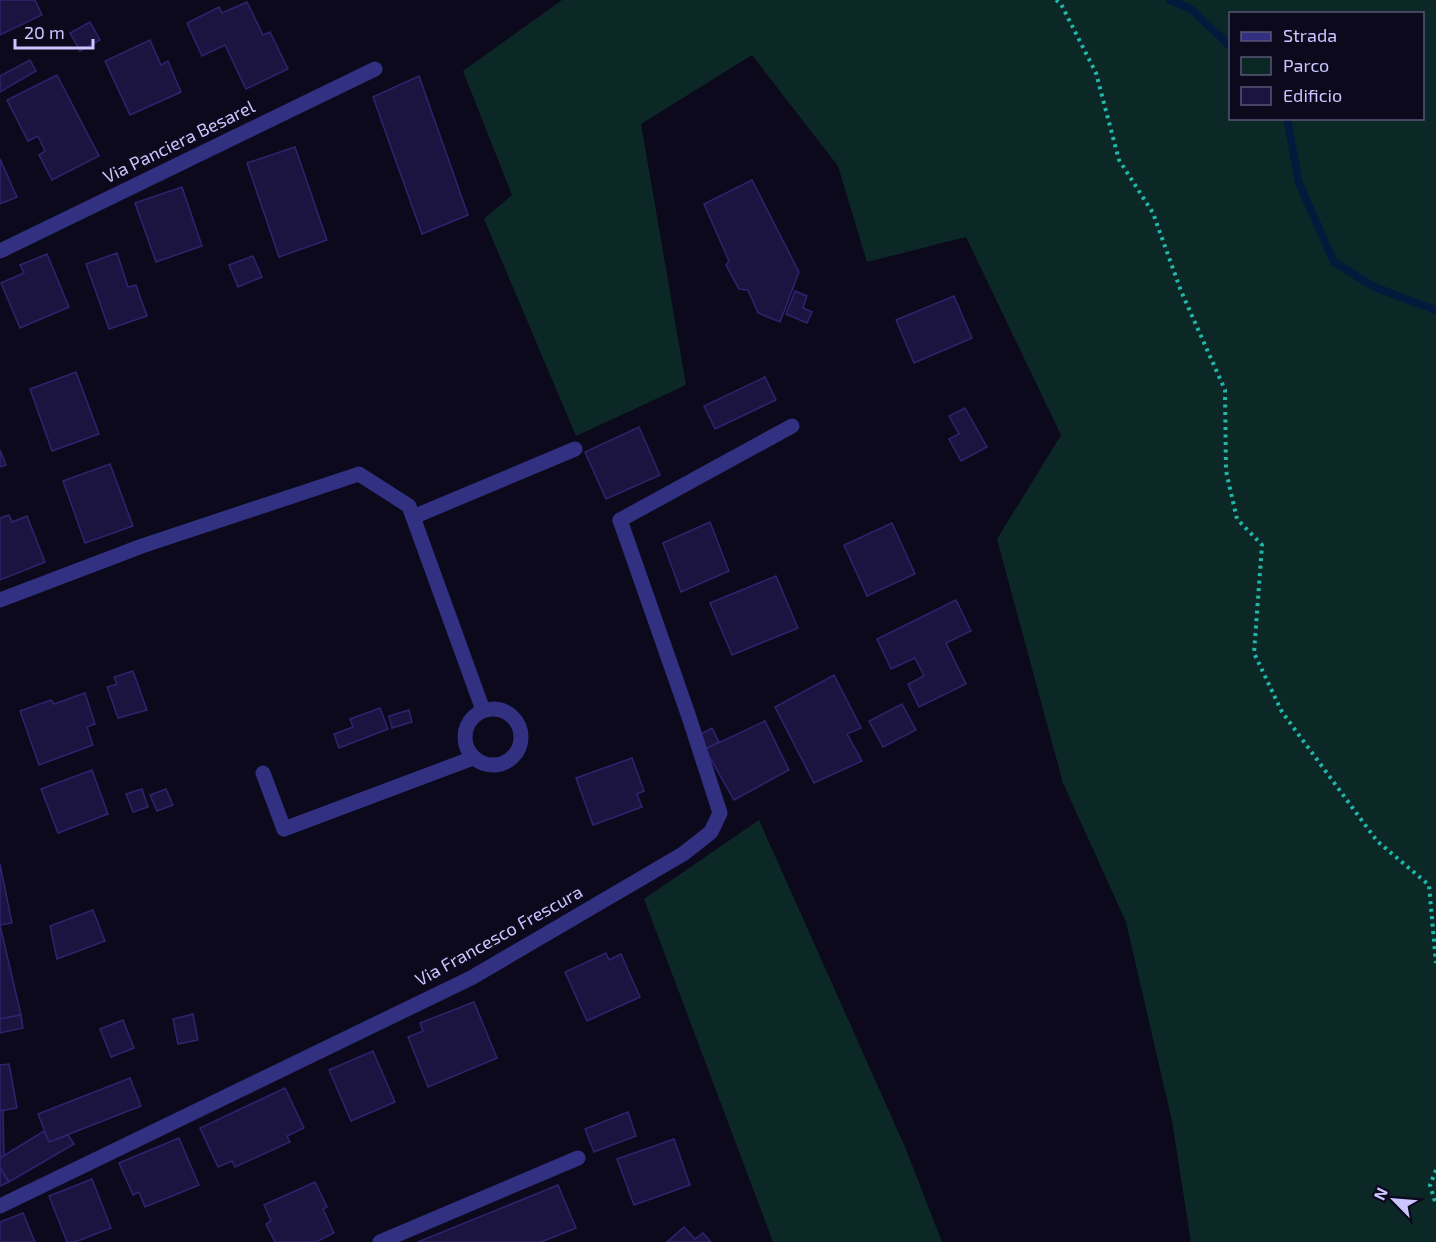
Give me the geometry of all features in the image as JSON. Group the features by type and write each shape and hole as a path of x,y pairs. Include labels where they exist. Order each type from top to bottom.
{"street":[{"name":"Via Panciera Besarel","path":"0,251 375,69"},
{"name":"Via Francesco Frescura","path":"0,1206 471,978 683,854 711,832 720,813 620,520 792,426"},
{"path":"413,517 575,449"},
{"path":"0,600 142,546 359,474 409,506 483,710"},
{"path":"498,709 511,715 520,727 521,742 514,756 502,764 487,765 473,758 465,746 465,731 471,718 483,710 498,709"},
{"path":"263,773 284,829 473,758"},
{"path":"380,1242 578,1158"}],"path":[{"path":"1056,0 1096,73 1119,160 1153,213 1181,291 1225,390 1226,471 1237,519 1262,545 1254,653 1282,712 1377,841 1429,885 1436,963"},
{"path":"1436,1170 1430,1185 1436,1205"}],"green space":[{"path":"562,0 1436,0 1436,1242 1191,1242 1172,1121 1126,922 1063,783 997,539 1061,435 966,237 867,262 838,166 752,55 641,124 686,385 576,436 484,219 512,195 463,71"},
{"path":"759,820 905,1147 942,1242 773,1242 644,899"}],"building":[{"path":"0,0 35,0 42,15 0,35"},
{"path":"247,2 263,35 270,32 288,69 246,89 225,45 202,56 187,23 219,7 222,13"},
{"path":"90,22 100,40 80,51 70,33"},
{"path":"150,40 161,65 168,61 181,92 130,115 105,61"},
{"path":"30,60 36,71 0,92 0,76"},
{"path":"57,75 99,156 52,180 39,155 45,151 38,136 28,141 7,100"},
{"path":"419,76 468,215 422,234 373,97"},
{"path":"295,147 327,240 279,257 247,163"},
{"path":"0,159 17,197 0,204"},
{"path":"752,180 799,272 780,322 758,313 748,290 739,289 726,265 729,261 704,204"},
{"path":"182,187 202,246 156,262 135,203"},
{"path":"117,253 128,287 136,285 147,316 109,329 86,264"},
{"path":"47,254 69,307 20,328 1,283 24,273 20,265"},
{"path":"253,256 262,277 238,287 229,265"},
{"path":"795,291 807,296 803,308 812,312 807,323 786,314"},
{"path":"954,296 972,338 914,363 896,320"},
{"path":"76,372 99,434 52,451 30,389"},
{"path":"765,377 776,400 715,429 704,406"},
{"path":"965,408 987,447 961,461 949,439 959,434 949,416"},
{"path":"639,427 660,475 606,499 585,452"},
{"path":"0,450 6,465 0,467"},
{"path":"110,464 133,526 85,543 63,481"},
{"path":"9,515 12,522 27,516 45,562 0,580 0,518"},
{"path":"710,522 729,571 681,592 663,543"},
{"path":"892,523 915,574 867,596 844,545"},
{"path":"776,576 798,628 732,655 710,603"},
{"path":"956,600 971,631 946,643 966,684 919,707 908,684 924,676 915,658 891,669 877,639"},
{"path":"133,671 147,710 118,718 107,687 117,684 114,677"},
{"path":"834,675 861,728 847,734 862,761 814,783 775,707"},
{"path":"85,693 95,724 87,727 93,745 39,765 20,711 51,700 54,704"},
{"path":"902,704 916,730 883,747 869,721"},
{"path":"380,708 388,729 339,748 334,734 353,727 350,719"},
{"path":"409,710 412,722 392,728 389,716"},
{"path":"765,721 789,770 734,800 705,749"},
{"path":"712,728 719,742 705,749 699,735"},
{"path":"632,758 644,791 637,794 642,807 593,825 576,778"},
{"path":"92,770 108,814 58,833 41,789"},
{"path":"142,789 148,807 133,812 126,794"},
{"path":"166,789 173,805 157,811 150,795"},
{"path":"0,864 12,923 0,925"},
{"path":"93,910 105,941 57,959 50,926"},
{"path":"0,925 21,1015 0,1019"},
{"path":"606,953 609,960 621,954 640,997 587,1021 565,972"},
{"path":"474,1002 497,1058 428,1087 408,1037 423,1031 420,1023"},
{"path":"193,1014 198,1040 178,1044 173,1019"},
{"path":"21,1015 23,1028 0,1033 0,1019"},
{"path":"123,1020 134,1048 111,1057 100,1029"},
{"path":"373,1051 395,1102 351,1121 329,1070"},
{"path":"9,1064 17,1108 0,1111 0,1065"},
{"path":"130,1078 141,1106 49,1142 38,1114"},
{"path":"285,1088 304,1128 287,1136 290,1142 235,1167 232,1161 218,1167 200,1128"},
{"path":"3,1110 4,1156 0,1158 0,1111"},
{"path":"628,1112 636,1136 594,1152 585,1129"},
{"path":"44,1131 49,1142 68,1135 74,1144 9,1182 0,1168 0,1158"},
{"path":"179,1138 199,1185 145,1207 139,1192 133,1195 119,1163"},
{"path":"674,1139 690,1185 634,1205 617,1159"},
{"path":"0,1168 9,1182 0,1186"},
{"path":"92,1179 111,1228 75,1242 67,1242 49,1196"},
{"path":"315,1182 327,1207 323,1209 334,1233 316,1242 275,1242 266,1224 271,1221 264,1205"},
{"path":"558,1185 576,1228 541,1242 418,1242"},
{"path":"23,1213 35,1242 0,1242 0,1222"},
{"path":"684,1227 695,1239 703,1233 711,1242 667,1242"}],"waterway":[{"path":"1170,0 1191,9 1229,45"},
{"path":"1287,120 1299,183 1334,262 1374,287 1436,310"}]}
